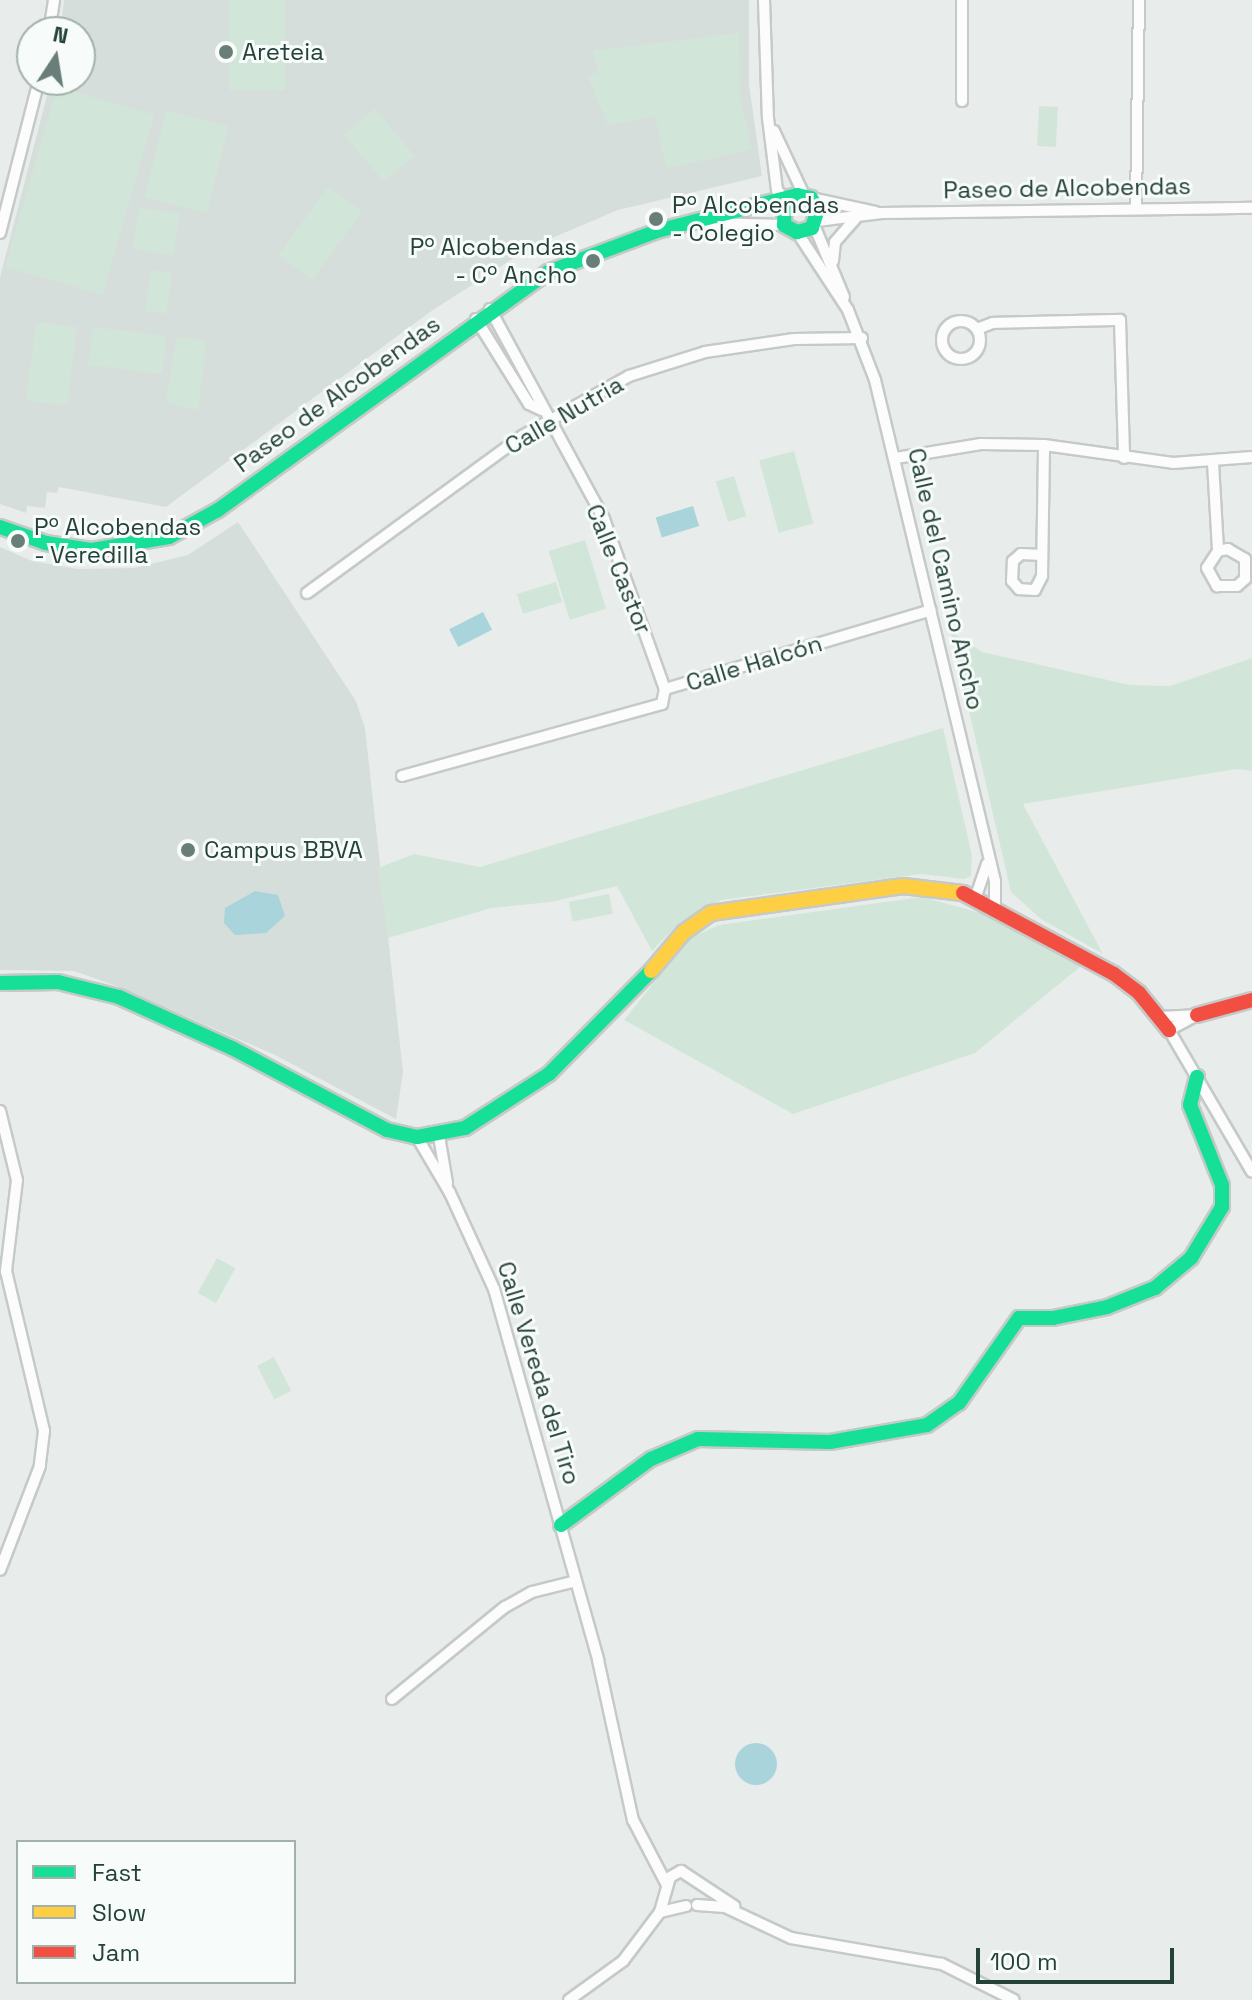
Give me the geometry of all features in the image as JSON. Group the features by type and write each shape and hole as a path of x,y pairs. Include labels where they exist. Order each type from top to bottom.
{"street":[{"path":"764,0 768,118 777,190 785,200 791,228 816,223 818,209 807,197 768,118"},
{"path":"962,0 962,101"},
{"path":"1136,209 1139,0"},
{"path":"0,233 35,96"},
{"name":"Paseo de Alcobendas","path":"0,527 46,543 92,550 169,537 218,510 476,319 548,272 604,248 785,200 807,197 882,213"},
{"name":"Paseo de Alcobendas","path":"816,223 882,213 1252,208"},
{"path":"833,263 835,242 856,218"},
{"name":"Paseo de Alcobendas","path":"691,223 791,228"},
{"name":"Calle del Camino Ancho","path":"816,223 848,310"},
{"name":"Calle del Camino Ancho","path":"791,228 848,310 862,338 896,458 987,862 995,881 995,905"},
{"name":"Calle Castor","path":"490,309 604,519 665,689"},
{"name":"Calle Castor","path":"476,319 529,404 545,415"},
{"path":"977,329 993,323 1120,320 1124,458"},
{"name":"Calle Nutria","path":"307,593 545,415 629,376 705,352 794,339 862,338"},
{"path":"896,458 981,444 1044,445 1124,458 1213,463 1252,457"},
{"path":"1042,555 1044,445"},
{"path":"1213,463 1218,551"},
{"name":"Calle Halcón","path":"402,776 662,704 665,689 931,610"},
{"path":"976,896 987,862"},
{"path":"0,983 58,982 119,997 232,1048 387,1130 417,1137 439,1136 479,1121 549,1074 618,1009 684,932 711,913 903,886 976,896 1114,974 1160,1017 1252,1172"},
{"path":"1160,1017 1197,1015 1252,1000"},
{"path":"1169,1030 1197,1015"},
{"name":"Calle Vereda del Tiro","path":"561,1525 651,1459 698,1439 830,1442 927,1425 959,1403 1019,1318 1053,1318 1107,1307 1155,1288 1191,1258 1222,1207 1222,1185 1190,1105 1197,1077"},
{"path":"0,1111 17,1180 6,1271 44,1431 40,1466 0,1570"},
{"name":"Calle Vereda del Tiro","path":"439,1136 450,1193"},
{"name":"Calle Vereda del Tiro","path":"417,1137 450,1193 494,1289 576,1581 633,1820 667,1887 692,1906"},
{"path":"392,1699 505,1607 532,1592 576,1581"},
{"path":"651,1854 744,1915"},
{"path":"569,2000 623,1961 660,1912 667,1887 681,1871"},
{"path":"692,1906 702,1886"},
{"path":"660,1912 717,1905 791,1938 942,1964 1014,2000"}],"shaded area":[{"path":"64,0 749,0 749,84 762,176 618,210 531,247 430,312 166,507 59,487 57,493 47,492 45,508 27,506 26,513 0,504 0,277 47,96 96,96 96,16 62,16"},
{"name":"Campus BBVA","path":"238,522 356,701 365,728 403,1072 396,1119 275,1055 119,987 74,971 0,970 0,547 32,561 78,569 134,568 188,555"}],"green space":[{"path":"229,0 285,0 285,90 229,90"},
{"path":"739,33 740,98 752,150 666,168 655,116 608,125 588,76 598,72 593,51"},
{"path":"54,96 88,96 154,115 103,295 5,267"},
{"path":"1039,106 1058,107 1056,147 1037,146"},
{"path":"375,109 414,156 384,181 344,135"},
{"path":"166,111 228,126 207,213 144,197"},
{"path":"328,187 362,212 313,280 279,255"},
{"path":"139,208 180,214 174,255 133,250"},
{"path":"151,270 172,273 166,314 145,311"},
{"path":"36,322 77,327 67,405 26,400"},
{"path":"93,327 166,336 162,374 88,365"},
{"path":"177,337 206,341 198,410 166,402"},
{"path":"794,451 813,523 779,533 759,460"},
{"path":"734,476 746,516 728,522 716,482"},
{"path":"585,540 606,609 570,620 549,551"},
{"path":"556,582 562,602 523,614 517,594"},
{"path":"947,616 956,635 982,652 1130,685 1170,686 1252,658 1252,771 1237,769 1023,804 1103,954 1041,919 1011,892"},
{"path":"943,728 972,856 971,876 964,879 921,874 721,900 679,923 652,951 617,886 551,902 492,908 388,938 378,868 414,854 480,867"},
{"path":"609,894 613,914 573,921 569,902"},
{"path":"922,897 988,915 1081,966 975,1053 793,1114 624,1020 690,938 719,925"},
{"path":"217,1258 235,1268 216,1303 198,1293"},
{"path":"274,1357 291,1391 274,1399 257,1366"}],"water":[{"path":"693,506 699,526 662,537 656,517"},
{"path":"483,612 492,630 458,647 449,629"},
{"path":"255,891 278,895 285,916 266,933 235,935 224,923 225,908"},
{"path":"756,1743 771,1749 777,1764 771,1779 756,1785 741,1779 735,1764 741,1749"}],"traffic: fast":[{"path":"0,527 46,543 92,550 169,537 218,510 548,272 657,231 797,195 811,198 818,209 812,228 797,232 784,225 785,200"},
{"path":"0,983 58,982 119,997 232,1048 387,1130 417,1137 465,1128 549,1074 651,971"},
{"path":"561,1525 651,1459 698,1439 830,1442 927,1425 959,1403 1019,1318 1053,1318 1107,1307 1155,1288 1191,1258 1222,1207 1222,1185 1190,1105 1197,1077"}],"traffic: slow":[{"path":"651,971 684,932 711,913 903,886 963,893"}],"traffic: jam":[{"path":"963,893 1114,974 1139,993 1169,1030"},
{"path":"1197,1015 1252,1000"}],"place":[{"name":"Areteia","path":"226,52"},
{"name":"Pº Alcobendas - Colegio","path":"656,219"},
{"name":"Pº Alcobendas - Cº Ancho","path":"593,261"},
{"name":"Pº Alcobendas - Veredilla","path":"18,541"},
{"name":"Campus BBVA","path":"188,850"}]}
